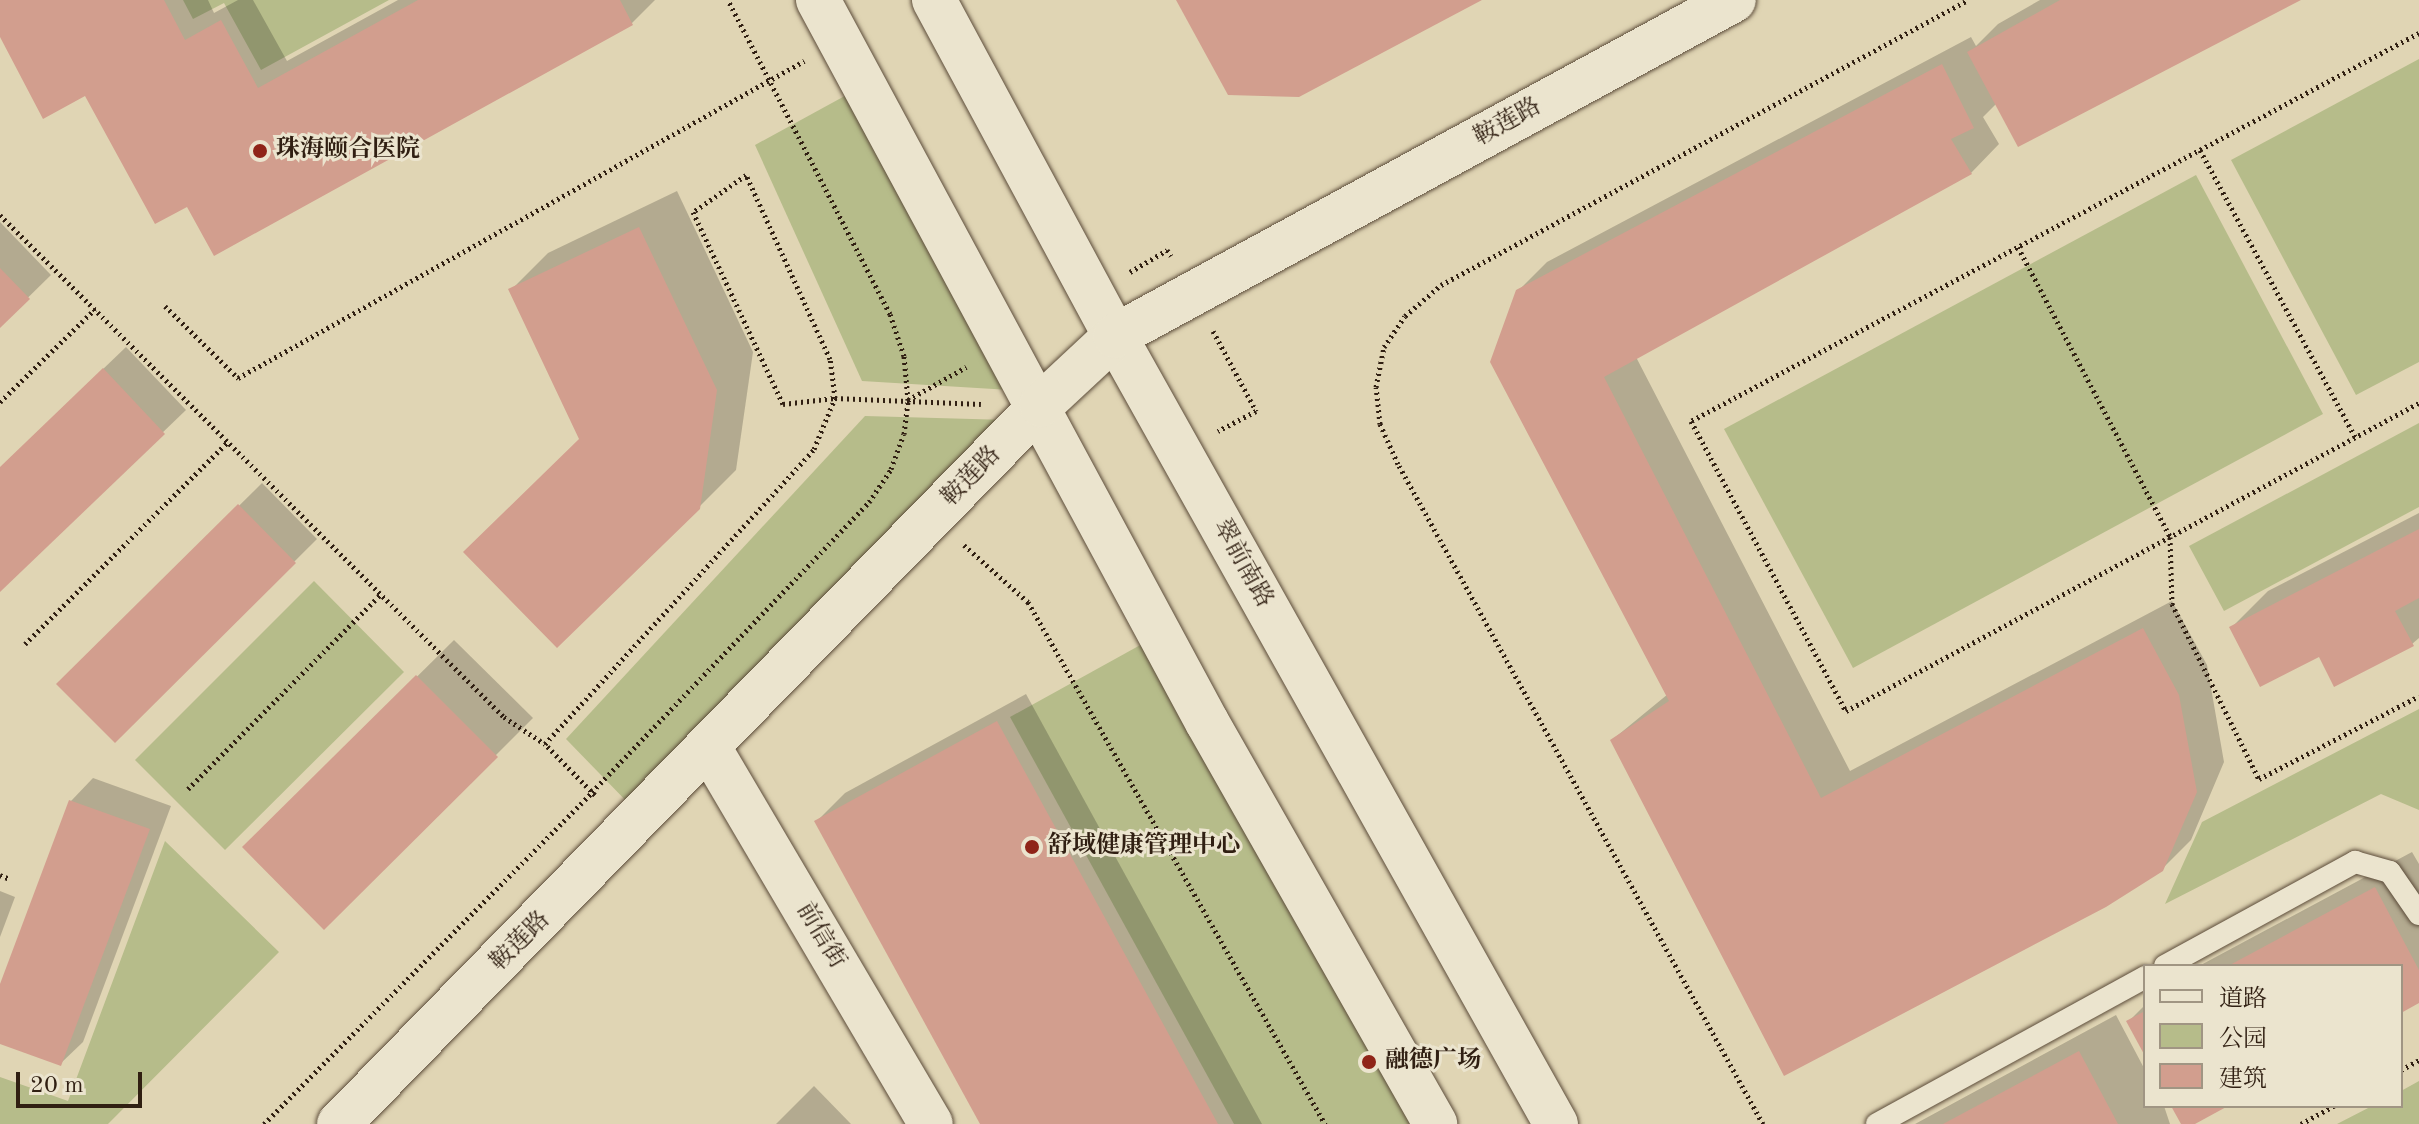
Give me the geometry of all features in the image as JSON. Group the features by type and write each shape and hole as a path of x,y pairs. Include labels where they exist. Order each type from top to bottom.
{"main road":[{"path":"818,0 1041,405 1207,722 1435,1124"},
{"name":"翠前南路","path":"934,0 1115,336 1556,1124"},
{"name":"鞍莲路","path":"339,1124 631,831 1041,405 1115,336 1734,0"},
{"name":"前信街","path":"710,749 931,1124"}],"lane":[{"path":"2169,964 2355,862 2390,872 2419,914"},
{"path":"1877,1124 2143,978"}],"path":[{"path":"264,1124 592,792 869,502 891,469 904,434 908,400 904,356 890,314 728,0"},
{"path":"1763,1124 1398,464 1380,424 1376,387 1384,347 1405,316 1441,285 1968,0"},
{"path":"2419,33 1691,421 1846,711 2419,403"},
{"path":"165,306 238,378 840,40"},
{"path":"2200,150 2355,437"},
{"path":"545,744 814,449 835,398 830,359 746,175 693,212 783,404 835,398 994,405"},
{"path":"0,215 504,717 545,744 631,831"},
{"path":"2018,247 2170,537 2172,604 2259,779 2419,696"},
{"path":"0,402 95,309"},
{"path":"25,644 228,442"},
{"path":"933,517 1028,602 1325,1124"},
{"path":"188,789 380,595"},
{"path":"0,875 10,879"},
{"path":"2301,1124 2330,1108"}],"green space":[{"path":"183,0 389,0 261,70 224,3 193,19"},
{"path":"2419,59 2419,362 2356,395 2231,160"},
{"path":"852,92 1010,390 862,381 755,145"},
{"path":"2196,175 2323,414 1853,668 1724,429"},
{"path":"865,416 1008,420 633,808 566,739"},
{"path":"2419,423 2419,507 2224,611 2189,546"},
{"path":"314,581 404,672 225,850 135,760"},
{"path":"1144,643 1410,1124 1234,1124 1010,717"},
{"path":"2419,709 2419,810 2381,794 2165,904 2202,822"},
{"path":"165,841 279,952 108,1124 0,1124 0,1077 68,1101"},
{"path":"2419,1081 2419,1124 2337,1124 2368,1108 2403,1108 2403,1090"}],"building":[{"name":"珠海颐合医院","path":"0,0 164,0 185,40 221,20 258,88 418,0 620,0 633,25 214,256 187,207 155,224 85,96 43,119 0,37"},
{"path":"1176,0 1482,0 1299,97 1228,95"},
{"path":"2060,0 2301,0 2018,147 1967,52"},
{"path":"1942,64 1974,128 1951,139 1972,174 1604,377 1821,798 2143,628 2179,695 2197,792 2163,871 2106,907 1784,1076 1610,740 1669,701 1490,362 1516,290"},
{"path":"639,227 717,390 700,509 557,648 463,552 579,439 508,289"},
{"path":"0,268 30,299 0,328"},
{"path":"103,368 165,434 0,592 0,467"},
{"path":"238,504 296,563 115,743 56,684"},
{"path":"2419,529 2419,598 2395,611 2414,646 2334,687 2319,657 2260,687 2229,627"},
{"path":"416,675 498,757 324,930 242,847"},
{"path":"997,721 1218,1124 980,1124 814,821"},
{"path":"69,800 150,829 61,1066 0,1044 0,984"},
{"path":"2375,887 2419,970 2419,1003 2403,1012 2403,964 2232,964"},
{"path":"2143,1012 2143,1052 2126,1021"},
{"path":"2079,1051 2118,1124 1943,1124"},
{"path":"2172,1108 2224,1108 2195,1124 2181,1124"}],"place":[{"name":"珠海颐合医院","path":"260,151"},
{"name":"舒域健康管理中心","path":"1032,847"},
{"name":"融德广场","path":"1369,1062"}]}
